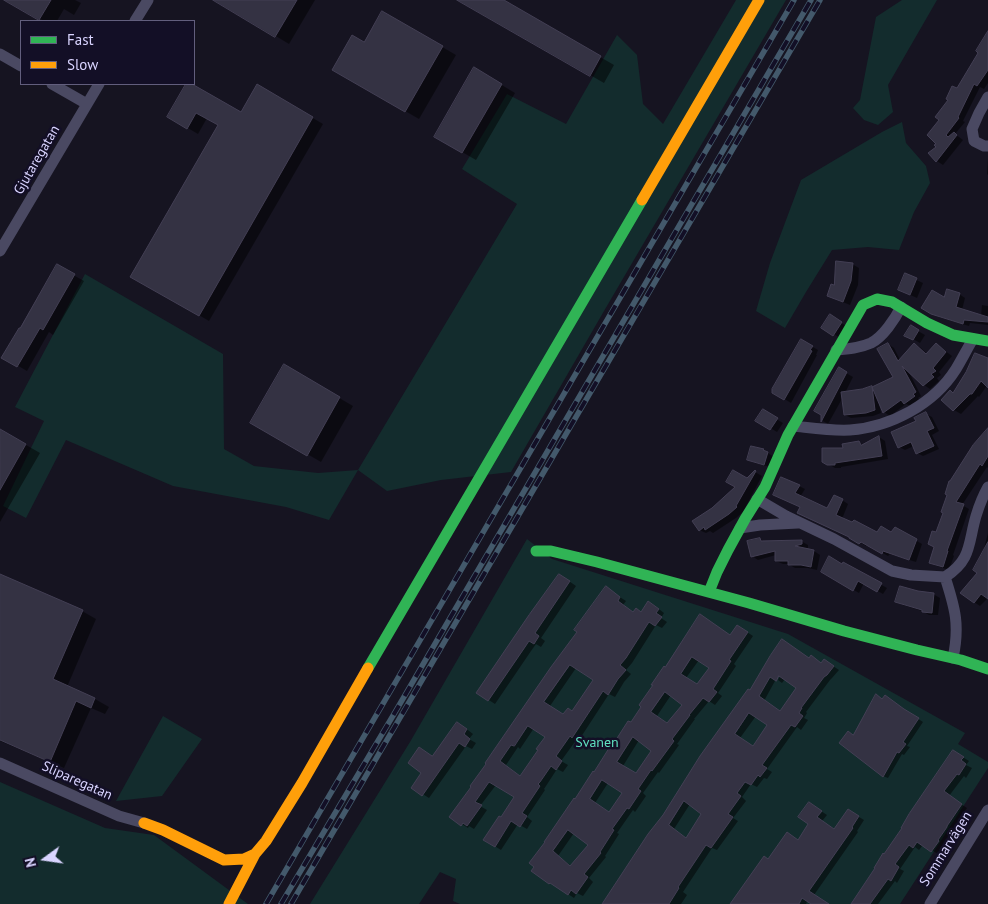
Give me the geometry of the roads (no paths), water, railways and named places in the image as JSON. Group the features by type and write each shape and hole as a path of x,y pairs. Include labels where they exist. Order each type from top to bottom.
{"main road":[{"path":"229,904 255,854 266,841 302,783 759,0"},
{"path":"709,592 717,572 740,528 769,479 788,435 863,305 877,299 892,302 927,323 953,335 988,341"},
{"path":"536,551 551,551 597,562 988,669"},
{"path":"144,823 163,830 224,860 244,859 255,854"}],"street":[{"path":"136,20 148,0"},
{"path":"0,54 20,65"},
{"path":"54,85 87,104"},
{"name":"Gjutaregatan","path":"0,251 97,85"},
{"path":"988,97 978,113 972,128 974,141 988,146"},
{"path":"836,350 856,348 872,343 885,331 901,307"},
{"path":"793,426 850,430 894,420 919,406 939,390 955,370 973,339"},
{"path":"757,500 800,524 834,539 892,570 911,575 945,577 959,566 967,554 976,517 988,487"},
{"path":"740,528 760,525 800,524"},
{"path":"945,577 954,604 957,624 957,641 953,658"},
{"name":"Sliparegatan","path":"0,763 119,816 144,823"},
{"name":"Sommarvägen","path":"930,904 988,810"}],"railway":[{"path":"266,904 794,0"},
{"path":"281,904 811,0"},
{"path":"291,904 820,0"}],"park label":[{"name":"Svanen","path":"597,743"}]}
